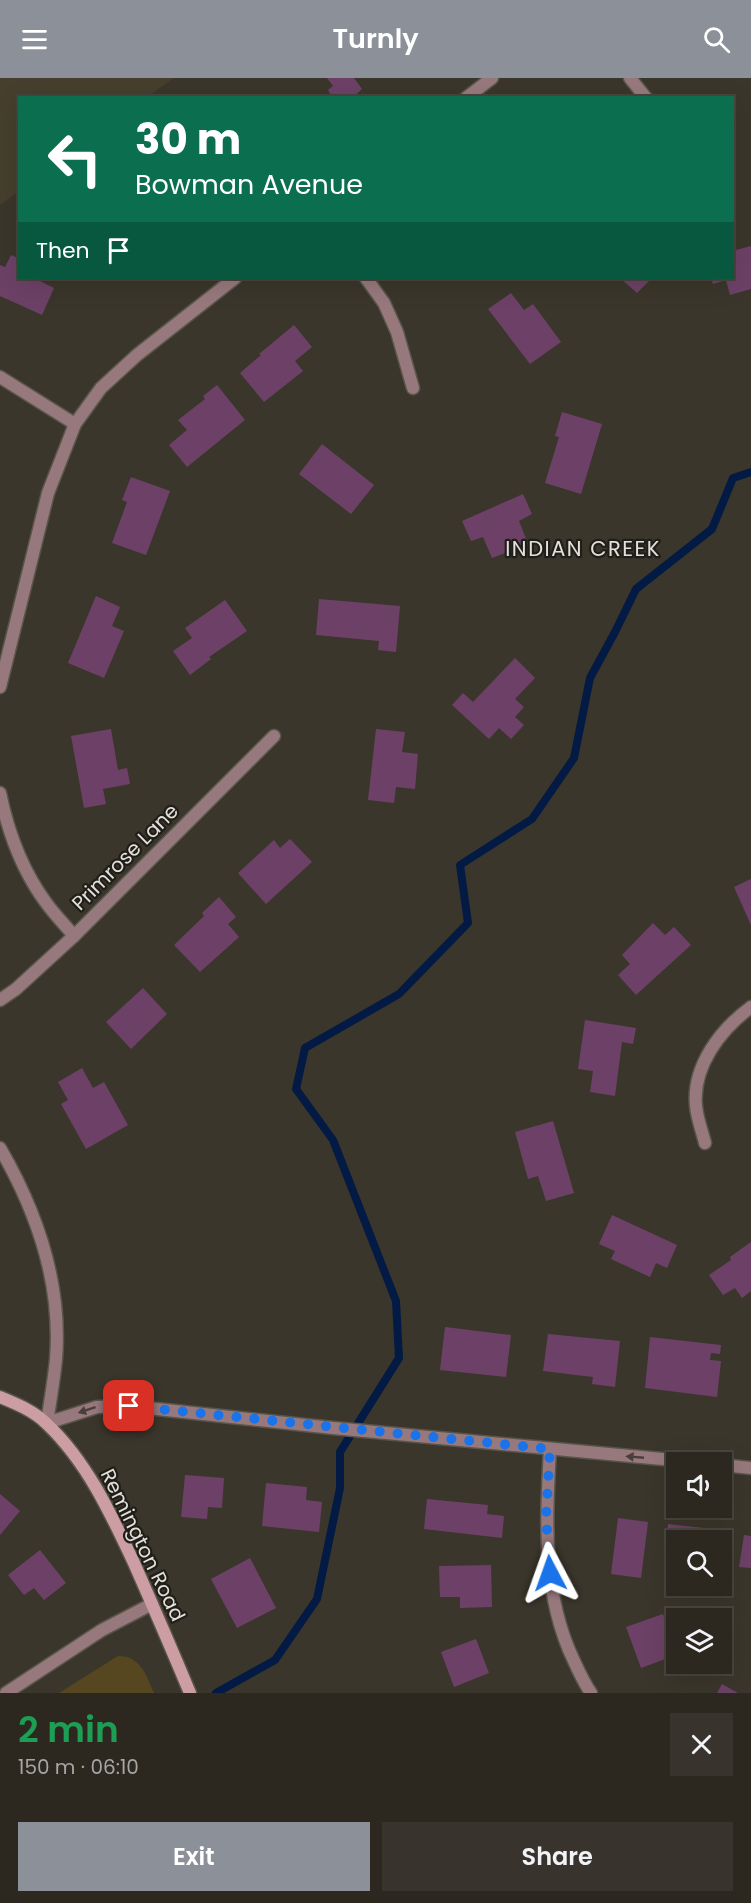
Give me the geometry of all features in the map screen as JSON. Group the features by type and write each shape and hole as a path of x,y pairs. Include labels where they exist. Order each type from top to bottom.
{"street":[{"path":"469,96 492,78"},
{"path":"630,78 644,96"},
{"path":"0,687 48,493 75,424 101,388 137,355 234,279"},
{"path":"367,279 384,303 397,332 413,388"},
{"path":"0,377 75,424"},
{"name":"Primrose Lane","path":"0,1000 16,989 74,936 274,736"},
{"path":"0,793 5,818 24,865 46,903 74,936"},
{"path":"705,1143 696,1107 699,1073 720,1036 751,1007"},
{"path":"0,1148 17,1177 30,1208 45,1248 52,1279 56,1312 56,1358 46,1423 96,1407 129,1406 666,1459"},
{"name":"Remington Road","path":"0,1397 22,1406 46,1423 72,1452 94,1484 120,1532 190,1693"},
{"path":"550,1449 546,1517 551,1592 565,1644 591,1693"},
{"path":"732,1466 751,1468"},
{"path":"6,1693 102,1630 152,1604"}],"shaded area":[{"path":"0,78 174,78 148,96 18,96 18,192 0,205"},
{"path":"118,1656 132,1659 142,1668 154,1693 59,1693"}],"building":[{"path":"327,78 354,78 362,89 354,96 332,96 328,90 333,86"},
{"path":"751,246 751,289 730,295 726,280 713,284 711,279 734,279 734,250"},
{"path":"11,255 18,258 18,279 39,279 54,288 42,315 0,296 0,265 5,267"},
{"path":"621,279 651,279 637,293"},
{"path":"511,293 524,310 533,304 561,342 530,364 488,309"},
{"path":"294,325 312,347 295,361 303,371 264,402 240,373"},
{"path":"217,385 245,420 187,467 169,445 187,430 178,420 205,399 203,396"},
{"path":"562,412 602,424 581,494 545,483 559,437 555,436"},
{"path":"322,444 374,485 351,514 299,474"},
{"path":"131,477 170,491 146,555 112,543 127,502 122,500"},
{"path":"523,494 532,514 519,521 528,544 492,558 483,537 471,541 462,521"},
{"path":"96,596 120,607 112,626 124,631 104,678 68,663"},
{"path":"319,599 400,606 396,652 378,650 379,641 316,635"},
{"path":"225,600 247,631 209,657 211,659 190,675 173,651 192,638 185,628"},
{"path":"515,658 535,678 515,699 524,707 515,717 524,725 511,739 499,728 489,739 452,705 463,693 473,702"},
{"path":"111,729 118,770 127,768 130,784 103,789 106,804 84,808 71,736"},
{"path":"376,729 405,732 402,752 418,754 415,789 396,787 394,803 368,800"},
{"path":"290,839 312,862 266,904 238,873 274,840 280,848"},
{"path":"751,879 751,925 734,887"},
{"path":"219,897 236,917 228,924 239,937 200,972 174,945 204,916 202,913"},
{"path":"653,923 665,935 674,927 691,945 636,995 618,975 630,964 622,955"},
{"path":"143,988 167,1014 131,1049 106,1022"},
{"path":"585,1020 636,1028 633,1044 622,1042 615,1096 590,1092 593,1071 578,1069"},
{"path":"82,1068 93,1088 104,1082 128,1125 86,1149 61,1104 68,1100 58,1082"},
{"path":"553,1121 574,1193 546,1201 538,1176 528,1179 515,1132"},
{"path":"612,1215 677,1245 667,1268 656,1263 650,1277 611,1259 615,1251 599,1244"},
{"path":"751,1242 751,1291 742,1298 735,1288 723,1295 709,1275"},
{"path":"445,1327 511,1335 506,1377 440,1370"},
{"path":"548,1334 620,1341 615,1387 592,1384 593,1377 543,1371"},
{"path":"650,1337 721,1345 720,1354 711,1353 710,1360 721,1361 717,1397 645,1388"},
{"path":"185,1475 224,1478 222,1508 208,1507 207,1519 181,1517"},
{"path":"266,1483 307,1487 306,1500 322,1502 319,1532 262,1526"},
{"path":"0,1494 20,1511 0,1535"},
{"path":"427,1499 488,1505 487,1514 504,1516 502,1538 424,1529"},
{"path":"618,1518 648,1522 641,1578 611,1574"},
{"path":"668,1524 722,1530 667,1530"},
{"path":"744,1535 751,1536 751,1568 739,1567"},
{"path":"40,1550 66,1583 44,1600 34,1588 24,1595 8,1575"},
{"path":"250,1558 276,1608 237,1628 211,1579"},
{"path":"491,1565 492,1607 460,1608 460,1597 440,1597 439,1566"},
{"path":"663,1614 666,1623 666,1659 641,1668 626,1627"},
{"path":"476,1639 489,1673 454,1687 441,1652"},
{"path":"722,1684 738,1693 717,1693"}],"waterway":[{"path":"216,1693 275,1660 317,1599 340,1488 340,1452 399,1358 396,1301 333,1140 296,1089 305,1048 399,994 468,923 460,865 532,819 574,758 590,678 636,589 712,529 733,478 751,472"}],"district":[{"name":"INDIAN CREEK","path":"583,548"}],"route":[{"path":"129,1406 550,1449 546,1517 550,1573"}]}
